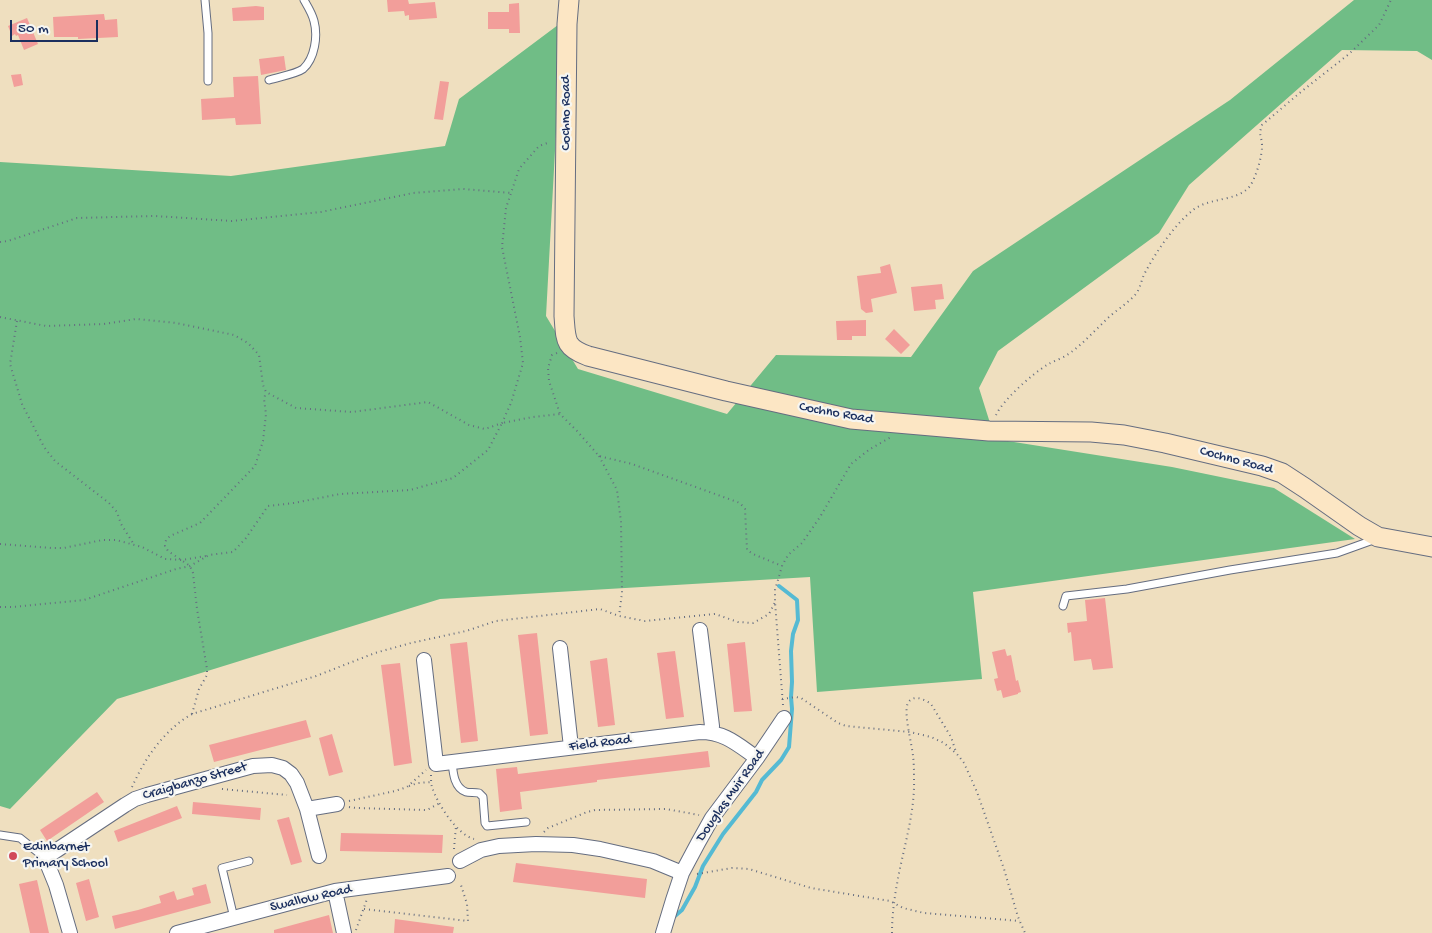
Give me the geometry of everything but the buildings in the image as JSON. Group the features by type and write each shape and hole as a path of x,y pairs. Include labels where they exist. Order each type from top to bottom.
{"street":[{"name":"Cochno Road","path":"569,0 567,24 564,316 566,338 576,352 726,391 851,419 988,431 1091,432 1124,435 1165,443 1262,466 1282,473 1378,537 1432,547"},
{"path":"700,630 712,732"},
{"path":"560,648 571,747"},
{"path":"424,660 433,765"},
{"name":"Douglas Muir Road","path":"664,933 673,900 688,874 698,843 712,818 784,718"},
{"name":"Field Road","path":"433,765 700,732 712,732 730,739 757,758"},
{"name":"Craigbanzo Street","path":"45,858 135,799 252,766 272,765 283,768 291,774 297,783 305,802 319,856"},
{"path":"305,802 337,804"},
{"path":"457,856 499,846 573,845 653,861 688,874"},
{"path":"45,858 51,870 70,933"},
{"name":"Swallow Road","path":"177,933 335,891 453,878"},
{"path":"335,891 344,933"}],"lane":[{"path":"205,0 208,32 208,81"},
{"path":"269,80 302,70 310,60 315,44 316,30 310,10 304,0"},
{"path":"1063,606 1066,596 1126,589 1337,553 1378,537"},
{"path":"452,762 455,780 460,788 466,792 479,792 483,797 485,823 487,826 526,822"},
{"path":"0,835 20,838 45,858"},
{"path":"234,918 222,868 249,861"}],"path":[{"path":"988,431 1000,408 1039,370 1068,355 1135,295 1140,289 1146,269 1169,235 1192,211 1201,205 1241,194 1250,186 1260,163 1262,145 1259,132 1262,125 1349,54 1379,25 1391,0"},
{"path":"0,544 64,548 102,540 116,540 133,543 165,559 182,560 233,552 246,538 268,506 340,494 410,490 452,478 488,450 511,403 523,363 520,338 502,247 506,208 519,169 538,146 567,138"},
{"path":"0,242 77,218 155,216 232,221 322,212 413,193 463,189 511,193"},
{"path":"0,317 46,326 104,324 136,319 176,323 234,335 248,343 259,355 263,385 266,392 296,408 352,412 428,402 469,425 485,429 502,423 560,414"},
{"path":"17,321 10,364 22,404 44,447 55,461 109,503 133,543"},
{"path":"570,346 552,355 548,368 549,381 560,414 599,456 617,490 621,522 622,592 619,616"},
{"path":"192,714 199,689 207,675 207,662 197,609 193,573 190,566 168,551 165,546 166,540 170,536 200,523 255,466 263,441 266,414 264,399 266,392"},
{"path":"784,718 774,602 775,590 782,566 788,555 802,543 814,526 851,464 870,449 910,424"},
{"path":"599,456 632,464 740,503 745,509 747,550 782,566"},
{"path":"0,606 13,607 84,600 190,566 209,556"},
{"path":"783,699 801,698 838,724 910,732 931,737 944,743 957,754 964,763 977,792 1025,933"},
{"path":"892,933 896,886 913,800 914,781 910,732 906,716 908,701 913,698 926,700 930,704 951,737 957,754"},
{"path":"433,765 432,787 444,812 468,838"},
{"path":"407,787 433,765"},
{"path":"337,804 395,791 418,783 432,782"},
{"path":"218,788 305,802"},
{"path":"337,804 356,808 427,810 440,803"},
{"path":"536,844 543,832 548,828 587,812 611,809 666,809 702,816"},
{"path":"456,826 457,856"},
{"path":"688,874 732,868 749,870 811,888 890,902 903,908 924,913 1020,922"},
{"path":"364,908 468,921 467,904 453,878"},
{"path":"355,933 367,900 365,887"}],"green space":[{"path":"1354,0 1432,0 1432,60 1417,51 1342,50 1189,185 1159,233 998,351 979,388 995,439 1172,467 1274,488 1355,539 973,592 982,679 817,692 810,577 440,599 117,699 10,809 0,806 0,162 231,176 445,146 459,99 562,22 546,316 578,369 727,414 776,355 911,357 973,271 1230,100"}],"waterway":[{"path":"675,916 682,910 695,887 703,866 723,834 756,792 762,780 781,760 789,747 792,709 791,651 793,634 798,620 797,600 779,586"}],"place":[{"name":"Edinbarnet Primary School","path":"13,856"}]}
